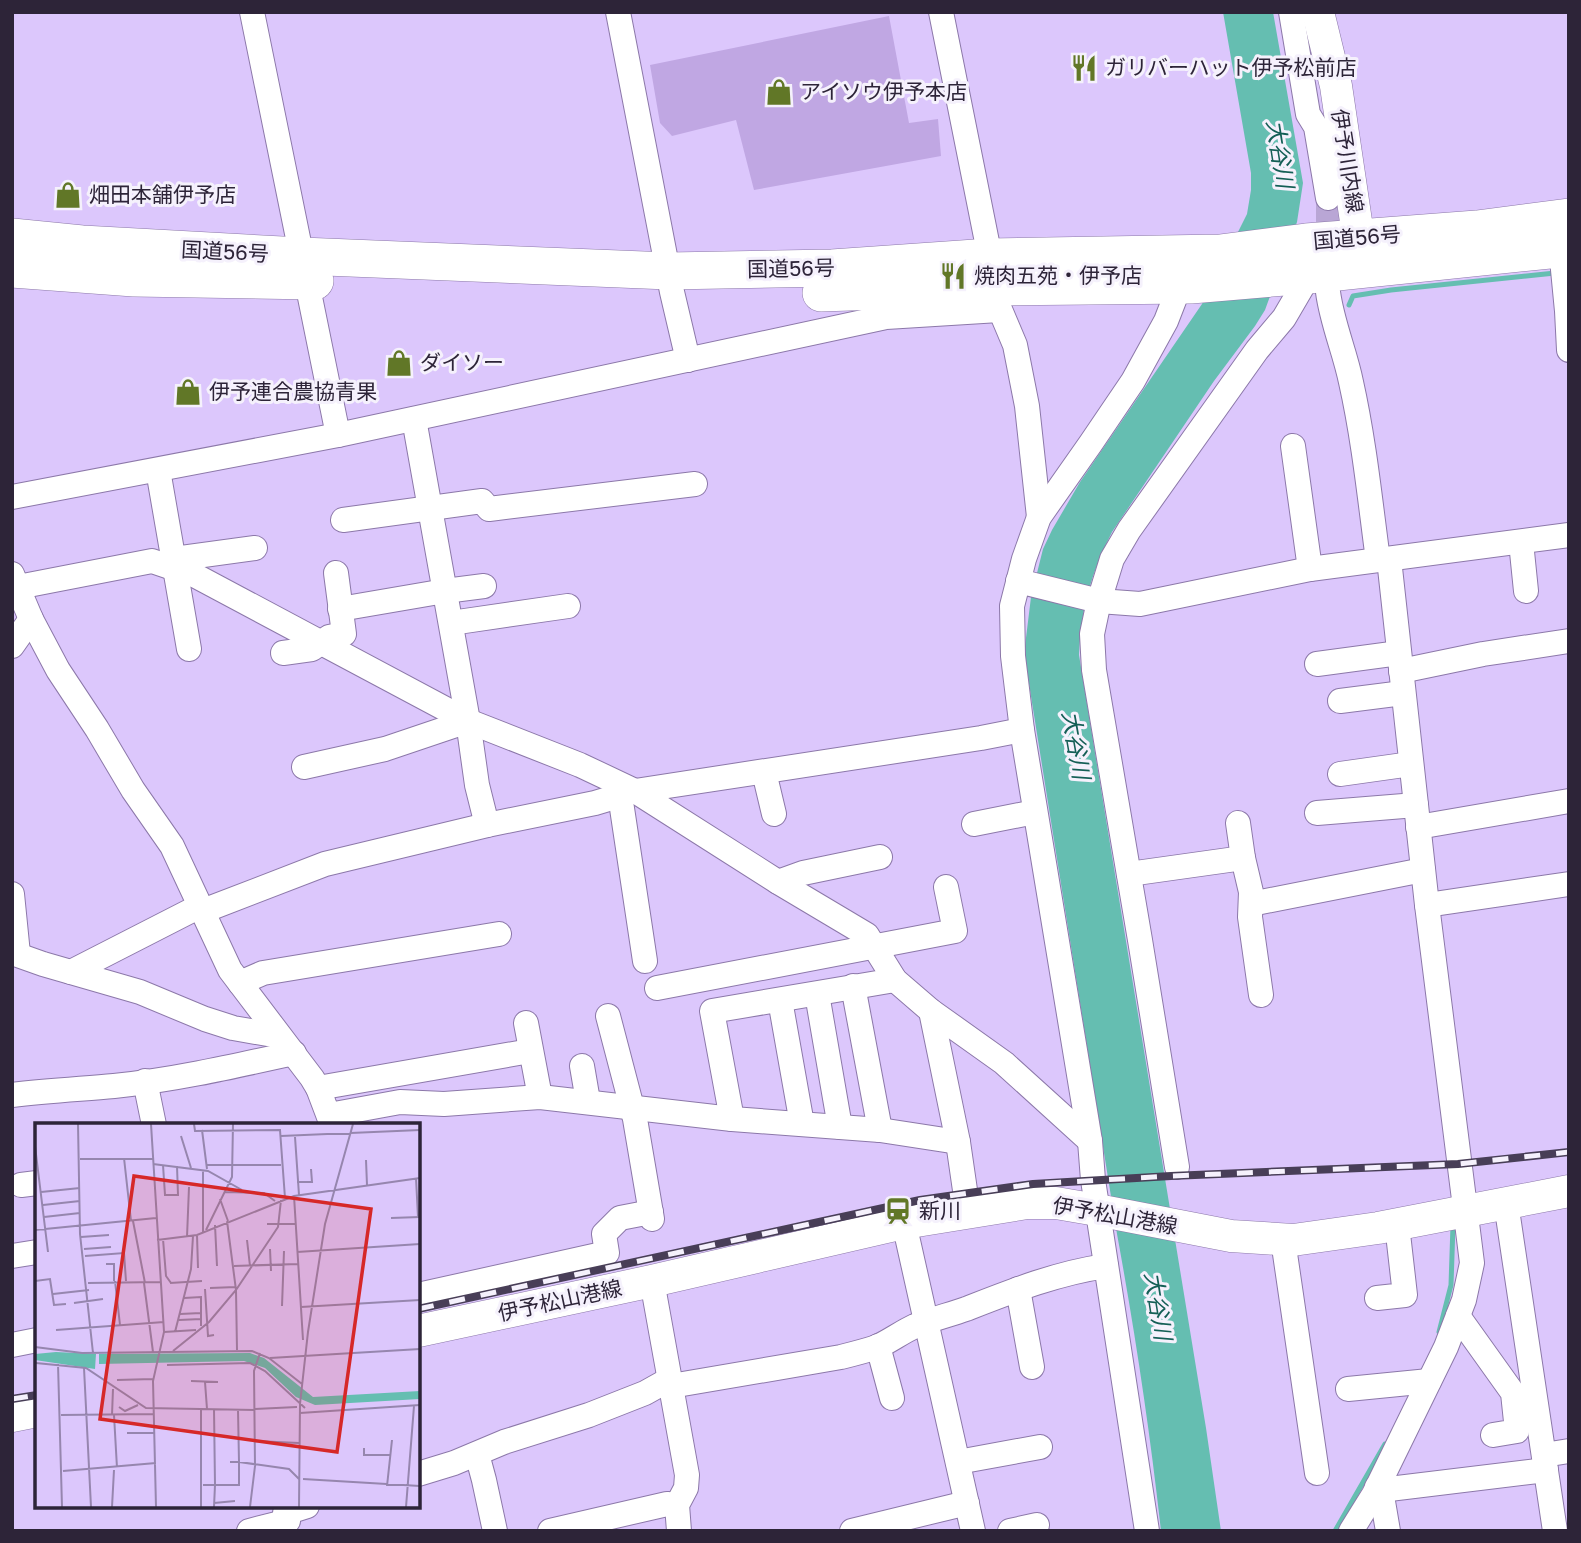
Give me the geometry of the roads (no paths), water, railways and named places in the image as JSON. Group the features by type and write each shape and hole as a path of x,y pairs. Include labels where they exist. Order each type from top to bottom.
{"highway":[{"name":"国道56号","path":"12,237 489,289 670,281 840,293 995,285 1185,285 1327,262 1477,229 1566,238"},
{"name":"国道56号","path":"995,285 1220,253 1327,262"},
{"name":"国道56号","path":"12,269 134,278 304,268"}],"main road":[{"name":"伊予川内線","path":"1318,12 1336,86 1327,262"},
{"name":"伊予松山港線","path":"420,1331 904,1223 1027,1203 1056,1203 1101,1210 1231,1236 1293,1240 1397,1225 1569,1191"},
{"path":"12,1416 35,1411"}],"street":[{"path":"251,12 338,435"},
{"path":"618,12 670,281 688,359"},
{"path":"941,12 995,285 1020,369 1027,406 1039,517"},
{"path":"1290,12 1308,114 1316,127 1328,198"},
{"path":"1566,238 1569,350"},
{"path":"1327,262 1330,309 1346,361 1359,420 1401,672 1472,1263 1464,1300 1446,1347 1379,1488 1351,1531"},
{"path":"1177,1167 1094,670 1092,634 1095,600 1112,559 1129,530 1248,361 1327,262"},
{"path":"12,497 414,419 886,317 995,285"},
{"path":"1147,1531 1106,1266 1101,1210 1021,730 1011,630 1012,606 1022,582 1024,559 1039,517 1133,381 1185,285"},
{"path":"414,419 477,785 487,825"},
{"path":"1293,446 1310,569"},
{"path":"158,470 189,649"},
{"path":"343,520 482,501 489,509 695,484"},
{"path":"1022,582 1095,600 1140,604 1310,569 1569,536"},
{"path":"1521,542 1526,592"},
{"path":"255,548 174,564 152,561 15,580 31,619 58,670 133,790 172,846 230,970 318,1088 331,1120 400,1102 444,1104 540,1097 732,1118 880,1130 958,1142"},
{"path":"174,564 468,721 580,765 867,934 895,980 931,1011 1004,1063 1090,1141"},
{"path":"283,653 312,649 329,637 344,634 337,573"},
{"path":"340,608 484,586"},
{"path":"451,623 568,606"},
{"path":"12,646 31,619"},
{"path":"1340,701 1401,672 1483,654 1569,640"},
{"path":"1329,655 1401,672"},
{"path":"304,767 385,749 468,721"},
{"path":"71,972 201,909 325,864 487,825 595,803 628,793 1021,730"},
{"path":"1340,774 1411,764"},
{"path":"764,772 775,814"},
{"path":"628,793 645,961"},
{"path":"1317,813 1417,816 1569,801"},
{"path":"974,824 1035,812"},
{"path":"1238,823 1242,858 1251,892 1250,917 1261,995"},
{"path":"778,882 803,873 880,857"},
{"path":"1129,874 1242,858"},
{"path":"1251,904 1423,870"},
{"path":"1427,905 1569,884"},
{"path":"657,988 955,931 946,887"},
{"path":"12,894 15,953 43,964 141,992 214,1022 286,1044"},
{"path":"240,983 263,973 499,934"},
{"path":"732,1118 712,1011 895,980"},
{"path":"853,986 880,1130"},
{"path":"817,994 840,1127"},
{"path":"780,1000 802,1124"},
{"path":"931,1011 958,1142 968,1211"},
{"path":"420,1294 607,1253 604,1234 620,1218 651,1215 635,1119 608,1016"},
{"path":"526,1023 540,1097"},
{"path":"12,1095 56,1089 115,1086 235,1066 286,1044"},
{"path":"318,1088 530,1051"},
{"path":"582,1066 589,1101"},
{"path":"145,1081 154,1123"},
{"path":"1506,1203 1555,1531"},
{"path":"904,1223 973,1531"},
{"path":"1377,1298 1405,1295 1397,1225"},
{"path":"1283,1240 1317,1473"},
{"path":"12,1256 35,1252"},
{"path":"420,1473 454,1463 504,1442 589,1415 671,1383 841,1357 878,1346 927,1321 1018,1289 1066,1274 1106,1266"},
{"path":"652,1281 687,1475 686,1488 677,1504 679,1531"},
{"path":"1018,1289 1032,1367"},
{"path":"1458,1316 1513,1394 1517,1431 1493,1435"},
{"path":"12,1345 35,1340"},
{"path":"878,1346 892,1398"},
{"path":"1348,1389 1429,1381"},
{"path":"958,1462 1040,1447"},
{"path":"1379,1488 1545,1463 1569,1451"},
{"path":"477,1454 495,1531"},
{"path":"1379,1488 1388,1531"},
{"path":"852,1531 967,1503"},
{"path":"550,1531 677,1504"},
{"path":"249,1531 291,1516"},
{"path":"1010,1531 1037,1525"}],"water":[{"name":"大谷川","path":"1223,12 1273,12 1303,183 1297,222 1265,310 1112,532 1088,592 1079,655 1221,1531 1161,1531 1136,1345 1025,646 1031,597 1043,549 1052,530 1080,482 1202,304 1247,214 1251,173"}],"waterway":[{"path":"1349,305 1353,296 1391,290 1555,273"},
{"path":"1439,1332 1451,1285 1453,1225"},
{"path":"1335,1531 1385,1444"}],"tunnel":[{"path":"1328,198 1328,254"}],"railway":[{"path":"420,1309 920,1200 1033,1184 1458,1164 1569,1152"},
{"path":"12,1399 35,1395"}],"place":[{"name":"ガリバーハット伊予松前店","path":"1084,68"},
{"name":"アイソウ伊予本店","path":"779,92"},
{"name":"畑田本舗伊予店","path":"68,195"},
{"name":"焼肉五苑・伊予店","path":"953,276"},
{"name":"ダイソー","path":"399,363"},
{"name":"伊予連合農協青果","path":"188,392"},
{"name":"新川","path":"898,1211"}]}
